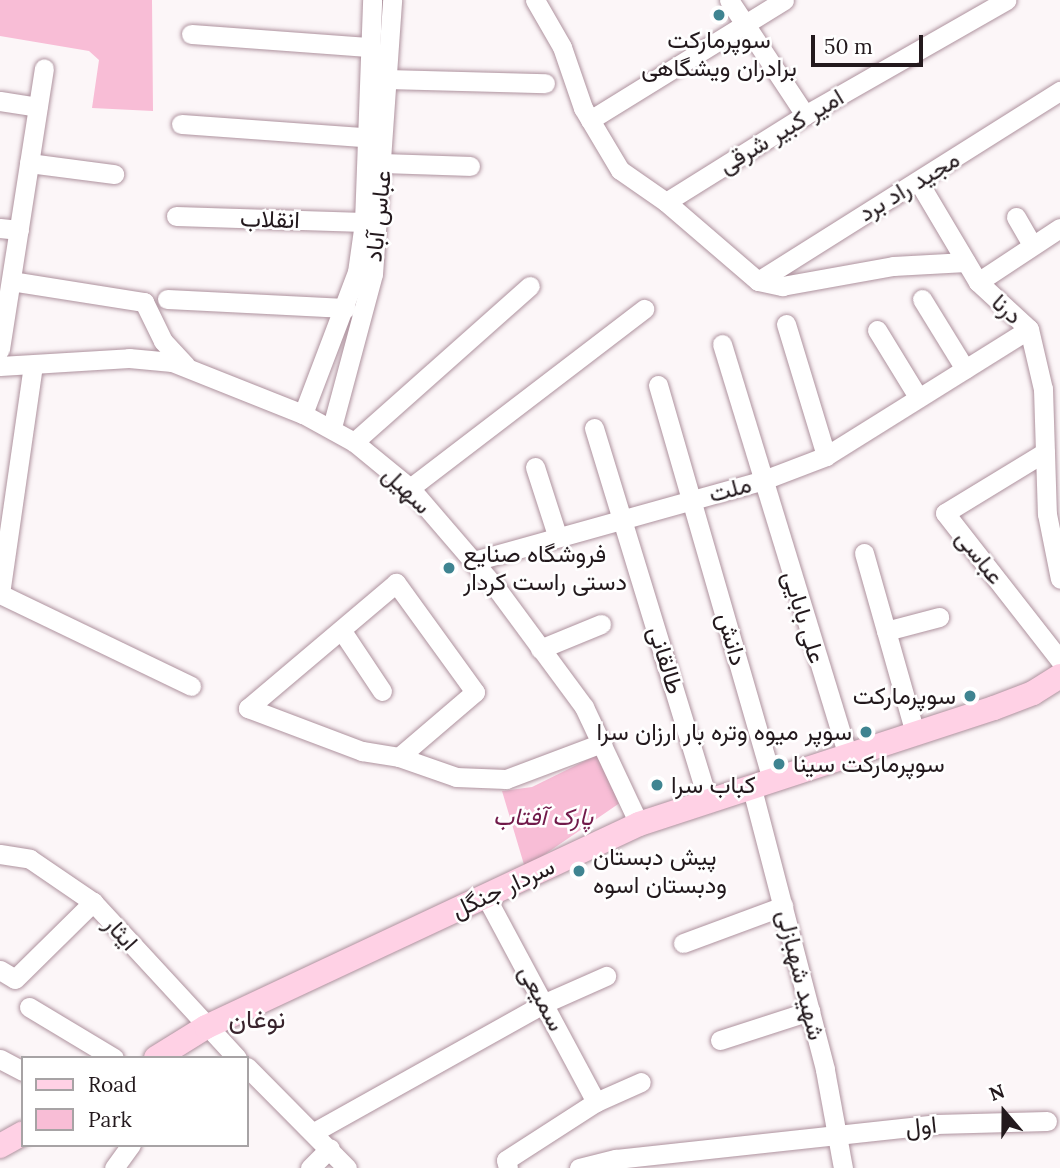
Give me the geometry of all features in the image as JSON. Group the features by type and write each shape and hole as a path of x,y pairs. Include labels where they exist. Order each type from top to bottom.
{"main road":[{"name":"سردار جنگل","path":"165,1055 206,1027 639,824 1033,693 1060,676"},
{"path":"0,1146 21,1134"}],"street":[{"name":"عباس آباد","path":"303,414 346,308 357,272 364,222 363,137 372,0"},
{"name":"عباس آباد","path":"332,428 373,274 384,163 392,0"},
{"path":"536,0 551,23 590,120 621,170 666,202 758,281 782,286 893,266 966,262"},
{"path":"729,0 805,115"},
{"path":"590,120 784,0"},
{"name":"امیر کبیر شرقی","path":"666,202 805,115 1007,0"},
{"path":"191,34 369,47"},
{"path":"0,349 11,281 9,229 29,163 44,68"},
{"path":"387,79 545,83"},
{"name":"مجید راد برد","path":"758,281 1060,90"},
{"path":"0,101 38,107"},
{"path":"181,124 363,137"},
{"path":"29,163 114,174"},
{"path":"384,163 470,166"},
{"name":"درنا","path":"918,181 978,282 1029,329 1043,388 1047,514 1060,579"},
{"name":"انقلاب","path":"176,216 364,222"},
{"path":"1016,217 1032,245"},
{"path":"978,282 1060,228"},
{"path":"11,281 145,302 163,341 185,365"},
{"path":"354,443 530,286"},
{"path":"167,299 346,308"},
{"path":"922,299 965,369"},
{"path":"410,488 644,309"},
{"path":"786,324 826,456"},
{"name":"ملت","path":"474,561 761,481 826,456 1029,329"},
{"path":"877,330 918,397"},
{"name":"علی بابایی","path":"722,344 761,481 847,754"},
{"name":"سهیل","path":"0,366 129,358 185,365 303,414 332,428 354,443 410,488 474,561 584,706 639,824"},
{"path":"33,365 0,594 191,686"},
{"name":"دانش","path":"658,385 691,499 761,782"},
{"name":"طالقانی","path":"594,428 708,800"},
{"name":"عباسی","path":"1045,452 945,513 1060,660"},
{"path":"535,467 557,536"},
{"path":"864,553 915,733"},
{"path":"399,757 475,692 396,583 248,708 362,751 399,757 456,777 506,779 602,743"},
{"path":"886,631 939,617"},
{"path":"541,649 601,624"},
{"path":"342,631 382,691"},
{"name":"شهید شهبازلی","path":"761,782 783,906 810,1010 843,1168"},
{"path":"0,854 30,859 93,902"},
{"name":"سمیعی","path":"485,895 596,1102"},
{"name":"ایثار","path":"0,970 15,979 93,902 235,1056"},
{"path":"683,943 783,906"},
{"path":"314,1132 545,1003 606,976"},
{"path":"29,1007 111,1056"},
{"path":"720,1040 810,1010"},
{"path":"0,1059 21,1070"},
{"path":"248,1068 347,1168"},
{"path":"508,1168 506,1160 596,1102 641,1082"},
{"name":"اول","path":"579,1168 617,1159 838,1137 936,1124 1046,1121"},
{"path":"114,1168 130,1147"},
{"path":"310,1168 330,1149"}],"green space":[{"path":"0,0 152,0 153,111 92,108 99,60 89,51 0,36"},
{"name":"پارک آفتاب","path":"599,754 627,798 525,868 502,791 532,787"}],"place":[{"name":"سوپرمارکت برادران ویشگاهی","path":"719,15"},
{"name":"فروشگاه صنایع دستی راست کردار","path":"449,568"},
{"name":"سوپرمارکت","path":"970,696"},
{"name":"سوپر میوه وتره بار ارزان سرا","path":"866,732"},
{"name":"سوپرمارکت سینا","path":"779,764"},
{"name":"کباب سرا","path":"657,785"},
{"name":"پیش دبستان ودبستان اسوه","path":"579,871"}],"district":[{"name":"نوغان","path":"257,1019"}]}
